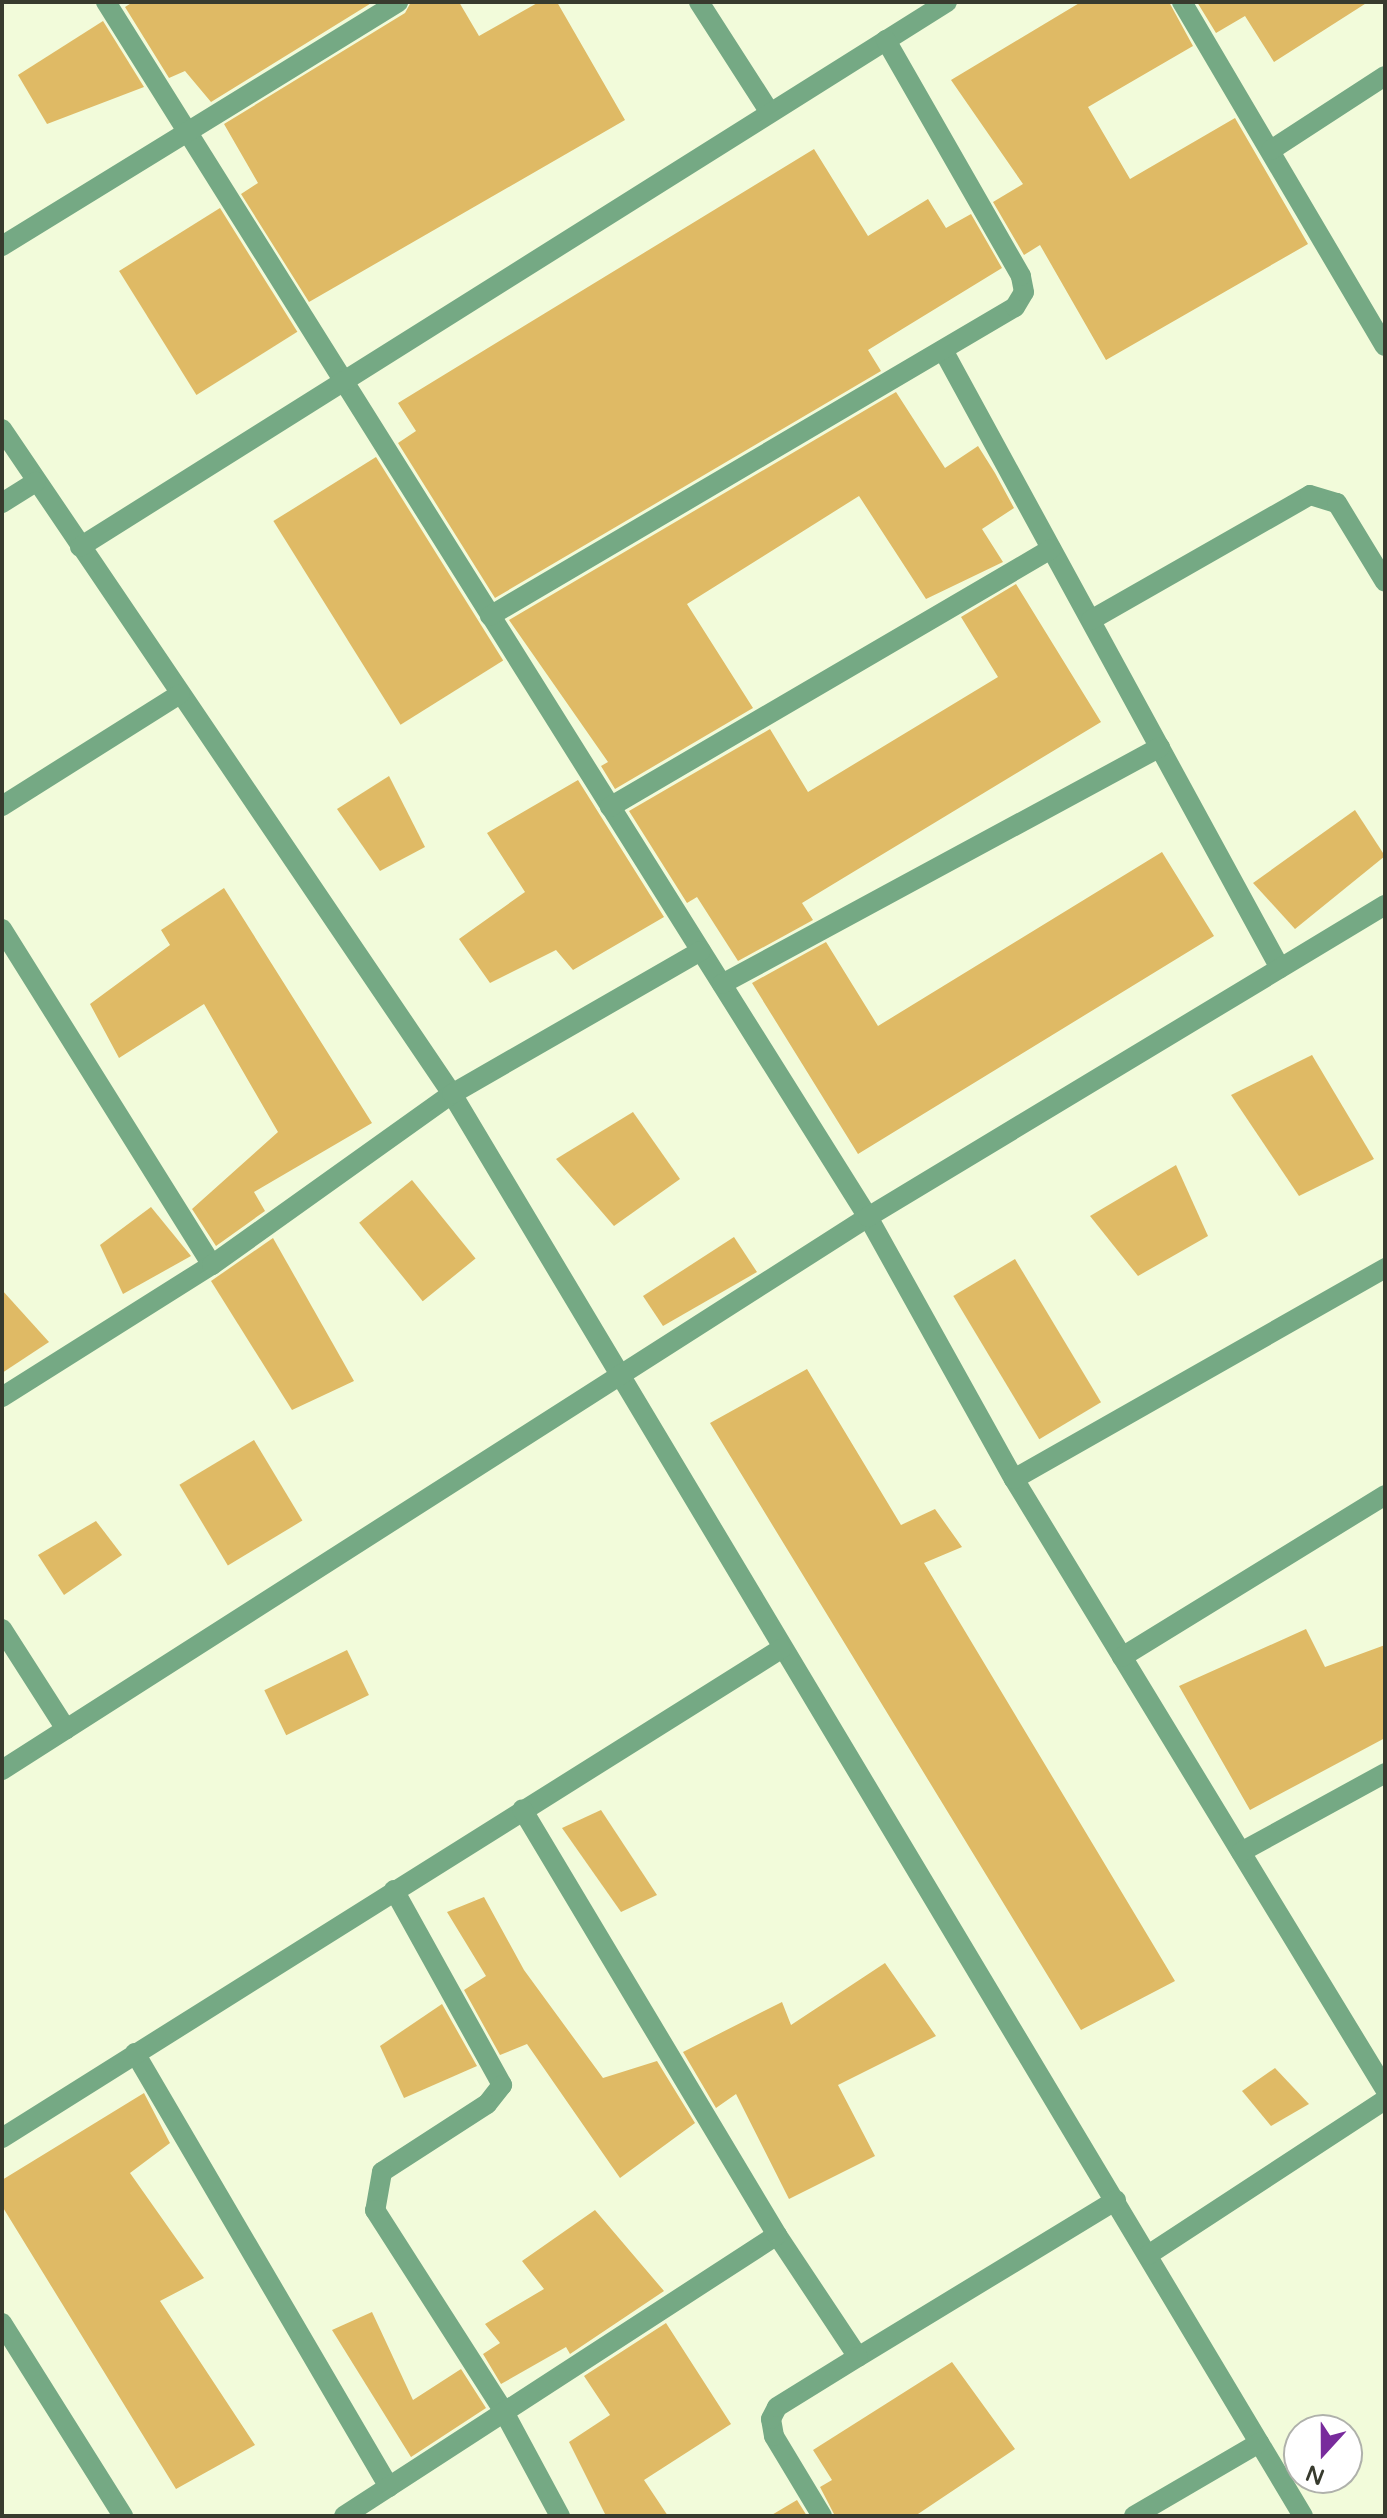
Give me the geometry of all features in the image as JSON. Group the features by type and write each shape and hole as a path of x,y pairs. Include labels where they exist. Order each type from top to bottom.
{"street":[{"path":"106,2 184,135 346,377 490,616 868,1217 1014,1479 1385,2089"},
{"path":"2,246 398,2"},
{"path":"699,2 767,108"},
{"path":"80,547 767,108 947,2"},
{"path":"1182,2 1383,338"},
{"path":"490,616 1015,307 1024,292 886,40"},
{"path":"1271,150 1385,76"},
{"path":"943,350 1280,968"},
{"path":"2,429 452,1094 625,1377 781,1649 1116,2200 1303,2516"},
{"path":"2,503 36,482"},
{"path":"1091,620 1310,495 1337,503 1385,582"},
{"path":"610,807 1051,549"},
{"path":"2,806 180,694"},
{"path":"722,984 1160,747"},
{"path":"2,1770 625,1377 868,1217 1385,905"},
{"path":"2,929 212,1265"},
{"path":"2,1397 212,1265 452,1094 701,951"},
{"path":"1014,1479 1385,1268"},
{"path":"1122,1657 1385,1495"},
{"path":"2,1629 66,1729"},
{"path":"2,2138 781,1649"},
{"path":"1241,1852 1385,1773"},
{"path":"522,1809 777,2235 858,2357"},
{"path":"394,1890 502,2085 487,2104 382,2172 375,2210 504,2412 560,2516"},
{"path":"135,2053 389,2487"},
{"path":"1148,2255 1385,2100"},
{"path":"822,2516 774,2436 771,2419 777,2407 1116,2200"},
{"path":"344,2516 777,2235"},
{"path":"2,2323 123,2516"},
{"path":"1134,2516 1259,2443"}],"building":[{"path":"133,2 373,2 211,102 185,71 169,78 125,7"},
{"path":"411,2 459,2 479,36 539,2 557,2 625,120 309,302 241,194 258,183 224,124 405,13"},
{"path":"1081,2 1169,2 1193,46 1088,107 1130,179 1235,118 1308,244 1106,360 1040,245 1024,255 993,202 1023,184 951,80"},
{"path":"1197,2 1368,2 1274,62 1245,16 1216,33"},
{"path":"103,21 144,87 47,124 18,75"},
{"path":"814,149 868,236 928,199 946,228 971,214 1002,268 868,350 881,371 495,598 398,443 416,431 398,403"},
{"path":"220,208 297,332 196,395 119,271"},
{"path":"896,392 945,468 978,446 995,473 1014,508 982,529 1003,562 926,599 859,496 687,604 753,708 615,789 601,766 608,762 509,620"},
{"path":"376,457 503,661 401,725 273,521"},
{"path":"1016,584 1101,722 802,903 813,920 738,961 697,897 687,903 629,811 770,729 808,792 998,677 961,617"},
{"path":"389,776 425,847 380,871 337,809"},
{"path":"578,780 664,917 573,970 556,950 490,983 459,939 525,892 487,833"},
{"path":"1355,810 1385,856 1295,929 1253,883"},
{"path":"1162,852 1214,936 858,1154 752,983 826,942 878,1026"},
{"path":"224,888 372,1123 254,1192 265,1211 216,1246 192,1209 278,1132 204,1004 119,1058 90,1004 170,945 161,930"},
{"path":"1312,1055 1374,1159 1299,1196 1231,1095"},
{"path":"633,1112 680,1179 614,1226 556,1159"},
{"path":"1176,1165 1208,1236 1138,1276 1090,1216"},
{"path":"412,1180 476,1258 423,1301 359,1223"},
{"path":"151,1207 191,1256 123,1294 100,1245"},
{"path":"734,1237 757,1272 663,1326 643,1296"},
{"path":"273,1238 354,1381 292,1410 211,1281"},
{"path":"1015,1259 1101,1402 1039,1439 953,1296"},
{"path":"2,1290 49,1342 2,1373"},
{"path":"807,1369 901,1525 935,1509 962,1547 924,1563 1175,1981 1081,2030 710,1423"},
{"path":"254,1440 302,1521 228,1565 179,1485"},
{"path":"96,1521 122,1555 64,1595 38,1555"},
{"path":"1306,1629 1325,1667 1385,1645 1385,1738 1250,1810 1179,1686"},
{"path":"347,1650 369,1695 286,1735 264,1690"},
{"path":"601,1810 657,1895 621,1912 562,1828"},
{"path":"484,1897 524,1970 603,2078 657,2061 695,2123 620,2178 527,2044 500,2055 464,1990 486,1976 447,1912"},
{"path":"885,1963 936,2036 838,2085 875,2156 789,2199 736,2094 716,2108 683,2052 782,2002 791,2025"},
{"path":"442,2004 477,2066 404,2098 380,2046"},
{"path":"1275,2068 1309,2104 1271,2126 1242,2091"},
{"path":"144,2093 170,2143 130,2173 204,2278 160,2301 255,2445 176,2489 2,2206 2,2180"},
{"path":"595,2210 664,2291 570,2354 566,2347 501,2384 483,2354 500,2343 485,2324 544,2289 522,2261"},
{"path":"372,2312 413,2400 461,2369 486,2408 411,2457 332,2330"},
{"path":"666,2323 731,2424 644,2480 668,2516 606,2516 569,2442 610,2415 584,2376"},
{"path":"952,2362 1015,2449 915,2516 835,2516 820,2487 832,2480 813,2450"},
{"path":"797,2500 807,2516 770,2516"}]}
